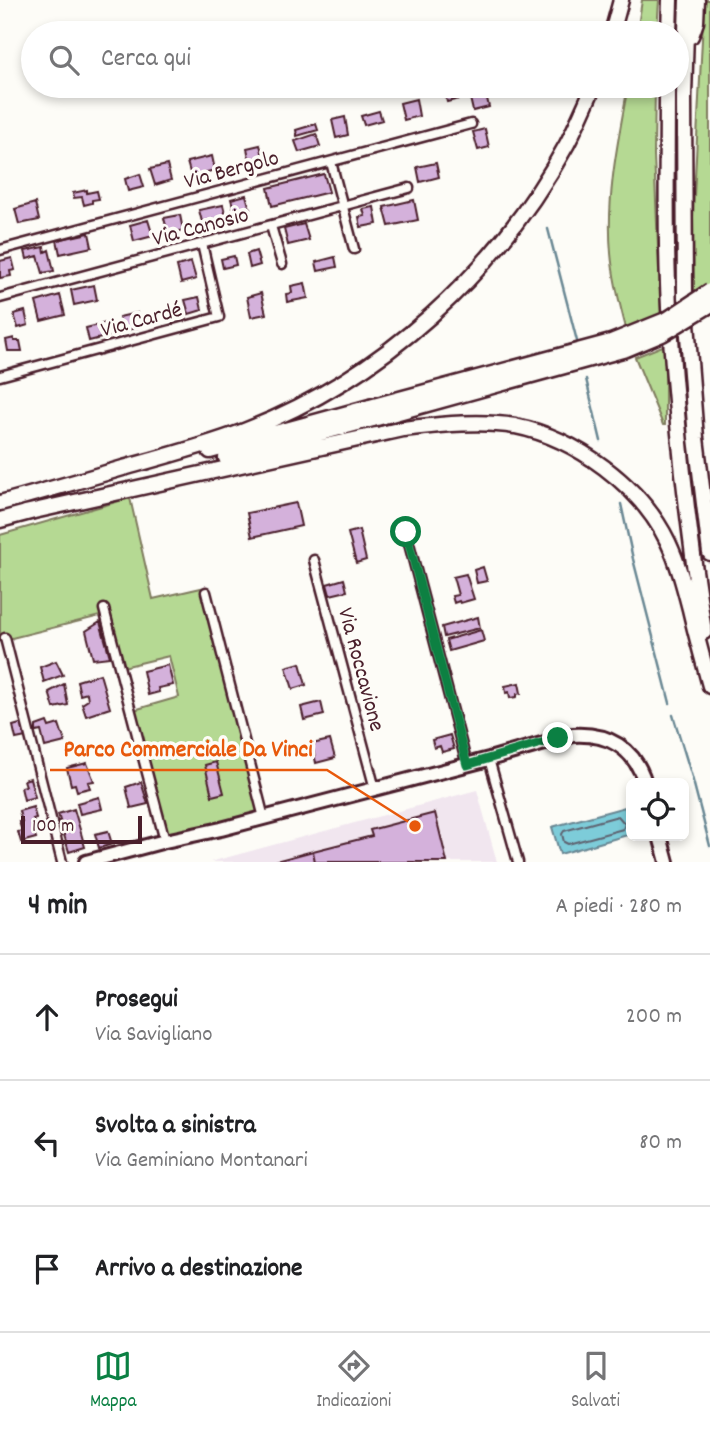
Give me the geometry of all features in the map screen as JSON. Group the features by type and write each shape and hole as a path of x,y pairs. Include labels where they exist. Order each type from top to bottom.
{"highway":[{"path":"615,21 621,0"},
{"path":"669,21 670,0"},
{"path":"686,21 687,0"},
{"path":"689,36 695,22 697,0"},
{"path":"0,503 167,456 245,430 302,405 384,353 446,302 506,236 551,172 588,98"},
{"path":"667,98 670,326 685,498 710,671"},
{"path":"684,98 685,297 696,438 710,553"},
{"path":"0,520 611,342 668,319 710,291"},
{"path":"19,498 626,349 662,334 710,305"},
{"path":"25,513 403,429 480,424 531,430 562,442 593,460 619,480 654,518 668,542 680,573 710,686"}],"street":[{"name":"Via Bergolo","path":"0,250 471,124"},
{"path":"331,162 354,249"},
{"name":"Via Canosio","path":"0,298 409,188"},
{"path":"271,226 282,264"},
{"name":"Via Cardé","path":"0,376 219,317 202,244"},
{"path":"406,532 467,765"},
{"name":"Via Roccavione","path":"314,560 375,789"},
{"path":"206,592 264,818"},
{"path":"104,609 165,841"},
{"path":"5,638 62,862"},
{"path":"86,862 165,841 221,830 565,737 586,734 610,740 620,746 638,766 643,778"},
{"path":"489,759 518,862"},
{"path":"661,841 667,862"}],"shaded area":[{"path":"477,790 497,862 210,862"}],"green space":[{"path":"642,0 659,0 658,21 639,21"},
{"path":"704,0 710,0 710,285 694,298 693,217"},
{"path":"626,98 655,98 654,155 661,316 627,332 611,253 610,211"},
{"path":"665,345 665,425 663,425 635,357"},
{"path":"130,498 153,599 201,588 260,812 167,835 134,710 179,697 169,656 123,667 108,614 0,641 0,535"}],"water":[{"path":"625,807 626,835 560,854 552,827"}],"building":[{"path":"446,98 459,98 459,99 447,102"},
{"path":"470,98 487,98 489,107 473,111"},
{"path":"416,99 419,116 404,120 400,103"},
{"path":"379,111 382,120 364,125 361,116"},
{"path":"345,117 348,135 336,138 332,120"},
{"path":"316,124 318,130 297,136 296,130"},
{"path":"485,129 489,147 478,150 473,132"},
{"path":"316,134 320,146 299,152 295,141"},
{"path":"260,145 264,159 250,163 247,148"},
{"path":"212,156 215,170 191,176 187,162"},
{"path":"436,163 439,177 420,182 417,167"},
{"path":"167,165 171,180 155,185 150,169"},
{"path":"140,174 144,187 128,191 125,179"},
{"path":"324,174 329,192 272,206 268,188"},
{"path":"87,190 87,193 97,191 99,199 84,205 82,197 74,198 73,193"},
{"path":"246,195 250,209 235,213 231,199"},
{"path":"414,200 418,220 389,226 384,207"},
{"path":"35,203 39,220 19,224 15,209"},
{"path":"223,205 226,217 202,222 199,210"},
{"path":"374,207 377,224 361,227 359,217 365,216 363,209"},
{"path":"180,215 183,230 168,234 164,218"},
{"path":"148,220 153,236 134,241 130,225"},
{"path":"304,224 309,240 288,245 284,229"},
{"path":"89,233 92,247 60,254 57,240"},
{"path":"44,247 45,252 49,250 54,271 43,273 38,256 27,259 25,251"},
{"path":"256,251 260,265 250,268 247,254"},
{"path":"234,256 236,265 223,268 221,259"},
{"path":"335,257 337,267 318,271 316,262"},
{"path":"12,258 15,270 10,271 11,276 0,278 0,261"},
{"path":"191,262 196,279 181,283 177,266"},
{"path":"305,283 308,298 287,302 286,294 292,293 291,286"},
{"path":"94,285 97,300 74,305 71,290"},
{"path":"261,293 266,314 251,317 247,297"},
{"path":"60,295 65,315 41,321 36,302"},
{"path":"199,297 202,310 189,314 185,300"},
{"path":"25,311 28,325 18,328 14,314"},
{"path":"137,313 140,327 122,331 119,317"},
{"path":"106,323 109,336 89,341 86,328"},
{"path":"14,338 14,341 20,341 22,351 8,351 6,340"},
{"path":"296,503 301,526 252,537 247,513"},
{"path":"359,530 366,560 356,563 348,533"},
{"path":"483,567 487,581 477,583 474,570"},
{"path":"466,574 474,599 454,603 452,596 458,595 453,577"},
{"path":"344,579 347,591 330,595 327,584"},
{"path":"478,617 480,628 444,637 442,627"},
{"path":"100,622 110,657 93,659 86,631"},
{"path":"481,630 484,641 449,651 446,640"},
{"path":"56,661 63,675 44,682 40,667"},
{"path":"300,663 306,685 293,689 286,667"},
{"path":"168,665 173,685 158,688 159,692 148,695 143,671"},
{"path":"100,674 110,708 86,716 82,704 88,700 87,693 80,695 77,681"},
{"path":"519,683 521,693 510,698 505,686"},
{"path":"64,684 68,705 54,708 49,692"},
{"path":"321,702 324,715 304,720 301,707"},
{"path":"47,722 49,727 59,724 65,742 45,747 41,731 36,732 36,726"},
{"path":"23,723 26,737 16,739 13,726"},
{"path":"450,735 454,749 442,752 440,746 434,748 432,740"},
{"path":"330,740 335,758 316,763 312,744"},
{"path":"216,762 224,793 212,796 205,765"},
{"path":"87,763 94,781 88,782 90,788 77,791 75,784 71,785 67,768"},
{"path":"30,778 35,797 24,800 21,787 26,786 24,780"},
{"path":"141,782 148,804 131,808 126,787"},
{"path":"99,797 102,809 80,814 77,803"},
{"path":"33,807 36,828 33,829 36,838 21,842 18,832 22,831 19,811"},
{"path":"74,809 85,847 69,852 58,814"},
{"path":"435,813 447,862 315,862 313,851 372,836 370,830"},
{"path":"108,831 112,844 99,848 95,834"},
{"path":"313,851 315,862 272,862"}],"waterway":[{"path":"548,229 578,345"},
{"path":"586,379 601,441"},
{"path":"621,504 670,703"},
{"path":"673,715 710,846"}],"place":[{"name":"Parco Commerciale Da Vinci","path":"415,826"}],"route":[{"path":"406,532 467,765 558,738"}]}
